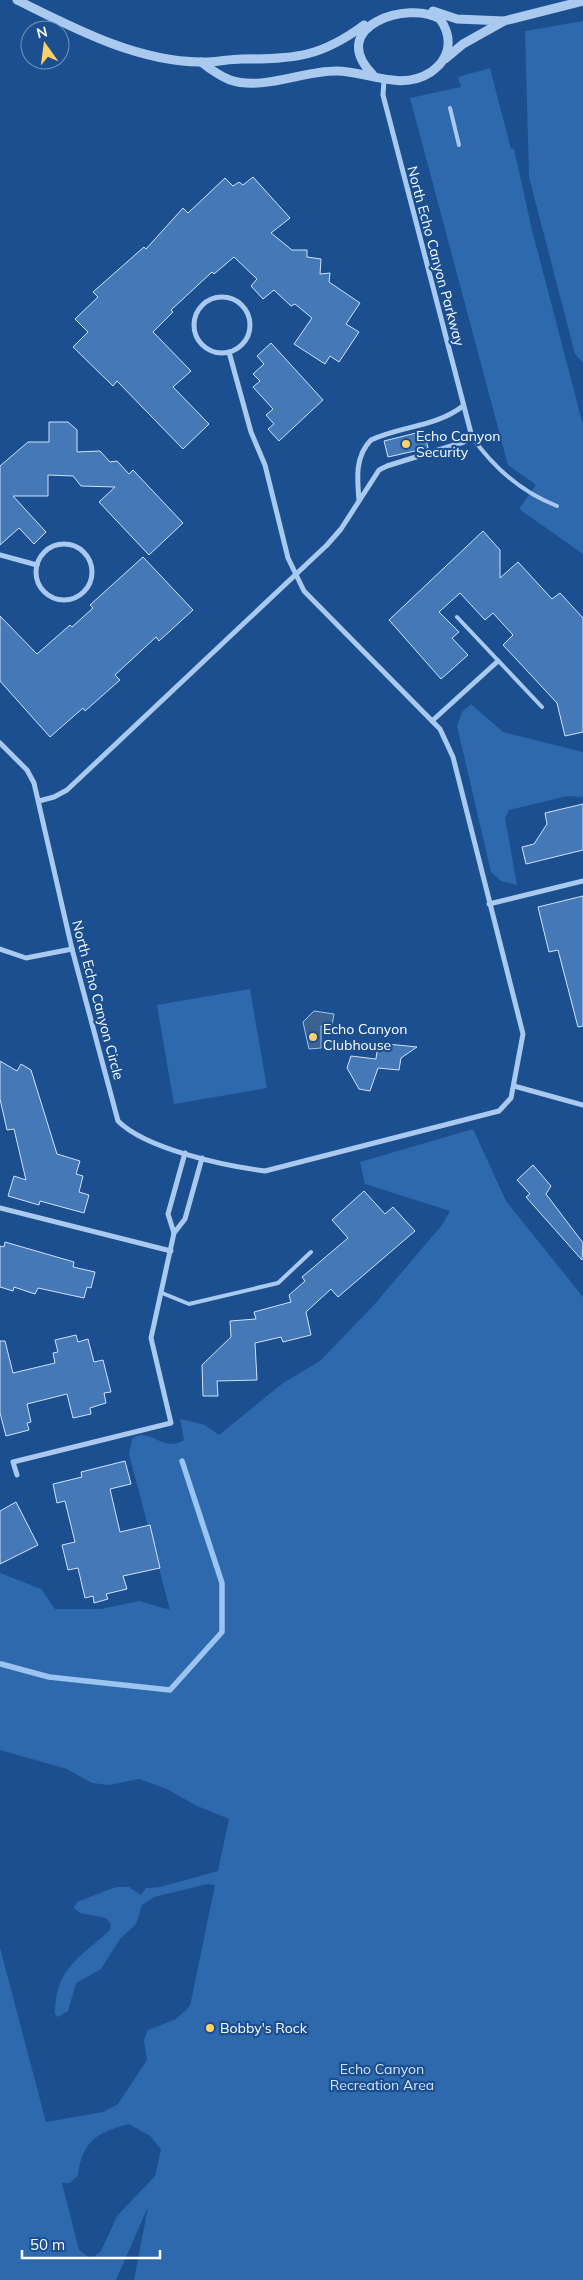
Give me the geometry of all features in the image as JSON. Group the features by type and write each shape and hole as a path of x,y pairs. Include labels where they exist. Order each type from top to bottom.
{"street":[{"path":"17,0 78,31 109,43 156,56 201,62 223,59 275,58 322,51 341,42 386,10 404,6 425,9 457,19 504,21"},
{"path":"201,62 232,80 258,83 326,71 348,71 384,80 406,81 424,76 463,44 504,21 583,1"},
{"path":"425,9 438,18 447,33 448,45 444,60"},
{"path":"366,24 361,33 358,48 363,65 374,76"},
{"name":"North Echo Canyon Parkway","path":"384,80 385,102 472,437"},
{"path":"222,297 231,299 244,308 250,322 247,338 236,349 229,352 210,351 197,338 194,320 204,304 222,297"},
{"name":"North Echo Canyon Circle","path":"0,743 26,770 34,783 72,950 118,1122 134,1135 184,1153 234,1167 265,1171 499,1110 511,1098 523,1034 453,757 440,729 316,606 295,576 288,558 265,465 251,432 229,352"},
{"path":"360,500 357,476 360,459 365,446 371,440 452,415 463,406"},
{"path":"39,801 54,797 67,790 295,576 341,529 379,470 464,442 472,437"},
{"path":"56,545 74,546 88,558 92,576 89,585 78,597 62,600 54,598 41,588 37,581 37,565 47,550 56,545"},
{"path":"0,555 37,565"},
{"path":"432,721 498,661"},
{"path":"489,904 583,881"},
{"path":"0,949 26,958 72,950"},
{"path":"514,1086 583,1105"},
{"path":"16,1475 13,1462 171,1423 151,1338 154,1316 162,1293 174,1233 168,1214 184,1153"},
{"path":"174,1233 186,1219 202,1158"},
{"path":"0,1208 171,1251"}],"lane":[{"path":"450,108 459,145"},
{"path":"472,437 486,456 505,475 537,498 557,506"},
{"path":"457,617 542,707"},
{"path":"162,1293 189,1304 278,1284 311,1252"}],"green space":[{"path":"583,21 583,363 575,354 529,177 525,31"},
{"path":"490,68 511,149 514,149 532,230 583,425 583,554 519,509 536,485 508,465 410,98 461,87 458,77"},
{"path":"471,704 503,732 583,752 583,797 568,796 509,810 505,818 517,885 501,881 491,872 457,726 462,712"},
{"path":"250,989 267,1088 174,1104 157,1005"},
{"name":"Echo Canyon Recreation Area","path":"473,1129 506,1201 583,1297 583,2280 134,2280 148,2207 116,2280 0,2280 0,1948 46,2122 103,2112 118,2104 147,2060 144,2040 148,2030 176,2019 190,2006 215,1885 208,1884 154,1897 142,1905 136,1924 120,1939 101,1969 76,1983 68,2011 58,2017 55,2014 56,1998 64,1975 79,1957 110,1930 111,1924 106,1918 80,1913 74,1908 77,1902 116,1887 129,1887 141,1895 146,1888 160,1887 218,1871 229,1819 195,1805 167,1789 139,1779 109,1785 92,1783 67,1769 0,1750 0,1573 41,1589 55,1609 101,1609 139,1601 170,1610 129,1454 132,1439 145,1435 169,1444 184,1440 180,1419 205,1425 219,1435 283,1383 320,1361 373,1306 442,1225 450,1211 365,1184 360,1162","holes":["129,2124 150,2136 161,2149 155,2176 117,2216 101,2251 91,2259 79,2250 62,2183 70,2183 78,2175 83,2154 93,2140 100,2135"]}],"shaded area":[{"name":"Echo Canyon Clubhouse","path":"314,1011 334,1014 332,1025 321,1026 321,1048 309,1049 303,1022"}],"building":[{"path":"253,177 290,218 271,233 292,250 307,250 307,257 321,259 320,274 330,273 329,282 360,303 346,324 359,332 339,362 330,356 325,364 294,344 312,318 295,304 291,306 274,290 263,299 251,286 257,279 234,257 214,274 212,272 171,310 173,312 153,332 191,371 173,387 209,424 183,449 117,381 113,386 73,347 88,332 75,319 98,297 93,292 144,247 146,249 183,208 188,213 225,178 233,186 239,182 243,185"},
{"path":"271,343 323,400 279,441 268,429 274,424 266,415 273,409 253,387 260,381 253,374 264,364 257,356"},
{"path":"49,422 68,422 77,430 77,452 100,451 110,462 117,461 129,474 133,470 183,523 149,555 99,502 115,487 81,486 73,476 48,475 48,496 13,496 46,532 34,544 19,528 0,545 0,466 28,442 49,442"},
{"name":"Echo Canyon Security","path":"424,431 428,448 388,457 384,441"},
{"path":"483,531 500,550 500,578 518,562 552,599 560,593 583,618 583,732 565,736 557,703 503,645 513,635 493,613 485,620 460,593 439,612 459,632 452,638 468,655 441,679 389,620"},
{"path":"143,557 193,610 159,641 156,637 115,675 120,680 85,711 83,708 50,737 0,681 0,616 37,654 93,608 90,605"},
{"path":"583,804 583,850 526,864 522,847 534,844 547,824 545,813"},
{"path":"583,896 583,1026 578,1027 558,950 549,952 538,907"},
{"name":"Echo Canyon Clubhouse","path":"378,1043 417,1047 401,1058 399,1070 378,1068 370,1091 359,1089 347,1068 351,1056 376,1059"},
{"path":"0,1061 17,1071 21,1064 31,1070 57,1154 80,1161 76,1174 83,1176 79,1192 89,1195 84,1213 40,1201 39,1205 8,1196 14,1176 26,1180 14,1129 7,1130 0,1099"},
{"path":"533,1165 551,1186 546,1194 583,1243 582,1260 526,1197 530,1194 517,1180"},
{"path":"364,1191 385,1214 393,1207 415,1231 338,1297 331,1289 306,1312 311,1335 283,1342 281,1337 255,1343 257,1380 217,1381 218,1396 203,1396 202,1365 231,1337 230,1321 256,1319 254,1312 291,1302 289,1295 305,1281 302,1277 348,1238 332,1220"},
{"path":"5,1242 74,1262 73,1267 95,1272 91,1288 87,1287 84,1298 38,1288 35,1294 14,1287 13,1291 0,1287 0,1246 4,1247"},
{"path":"76,1335 78,1342 88,1339 94,1362 103,1360 111,1392 104,1393 106,1403 90,1408 91,1414 73,1418 67,1394 27,1404 31,1422 27,1423 29,1430 6,1436 0,1413 0,1341 5,1341 13,1373 55,1363 53,1353 58,1352 55,1340"},
{"path":"125,1461 131,1484 110,1489 120,1532 150,1525 160,1568 123,1576 127,1589 106,1594 108,1599 94,1603 93,1596 85,1598 78,1568 68,1570 62,1545 75,1542 65,1501 57,1503 53,1484 82,1477 81,1472"},
{"path":"16,1502 38,1545 0,1564 0,1511"}],"waterway":[{"path":"1,1664 49,1677 170,1690 222,1632 222,1583 182,1461"}],"place":[{"name":"Echo Canyon Security","path":"406,444"},
{"name":"Echo Canyon Clubhouse","path":"313,1037"},
{"name":"Bobby's Rock","path":"210,2028"}]}
